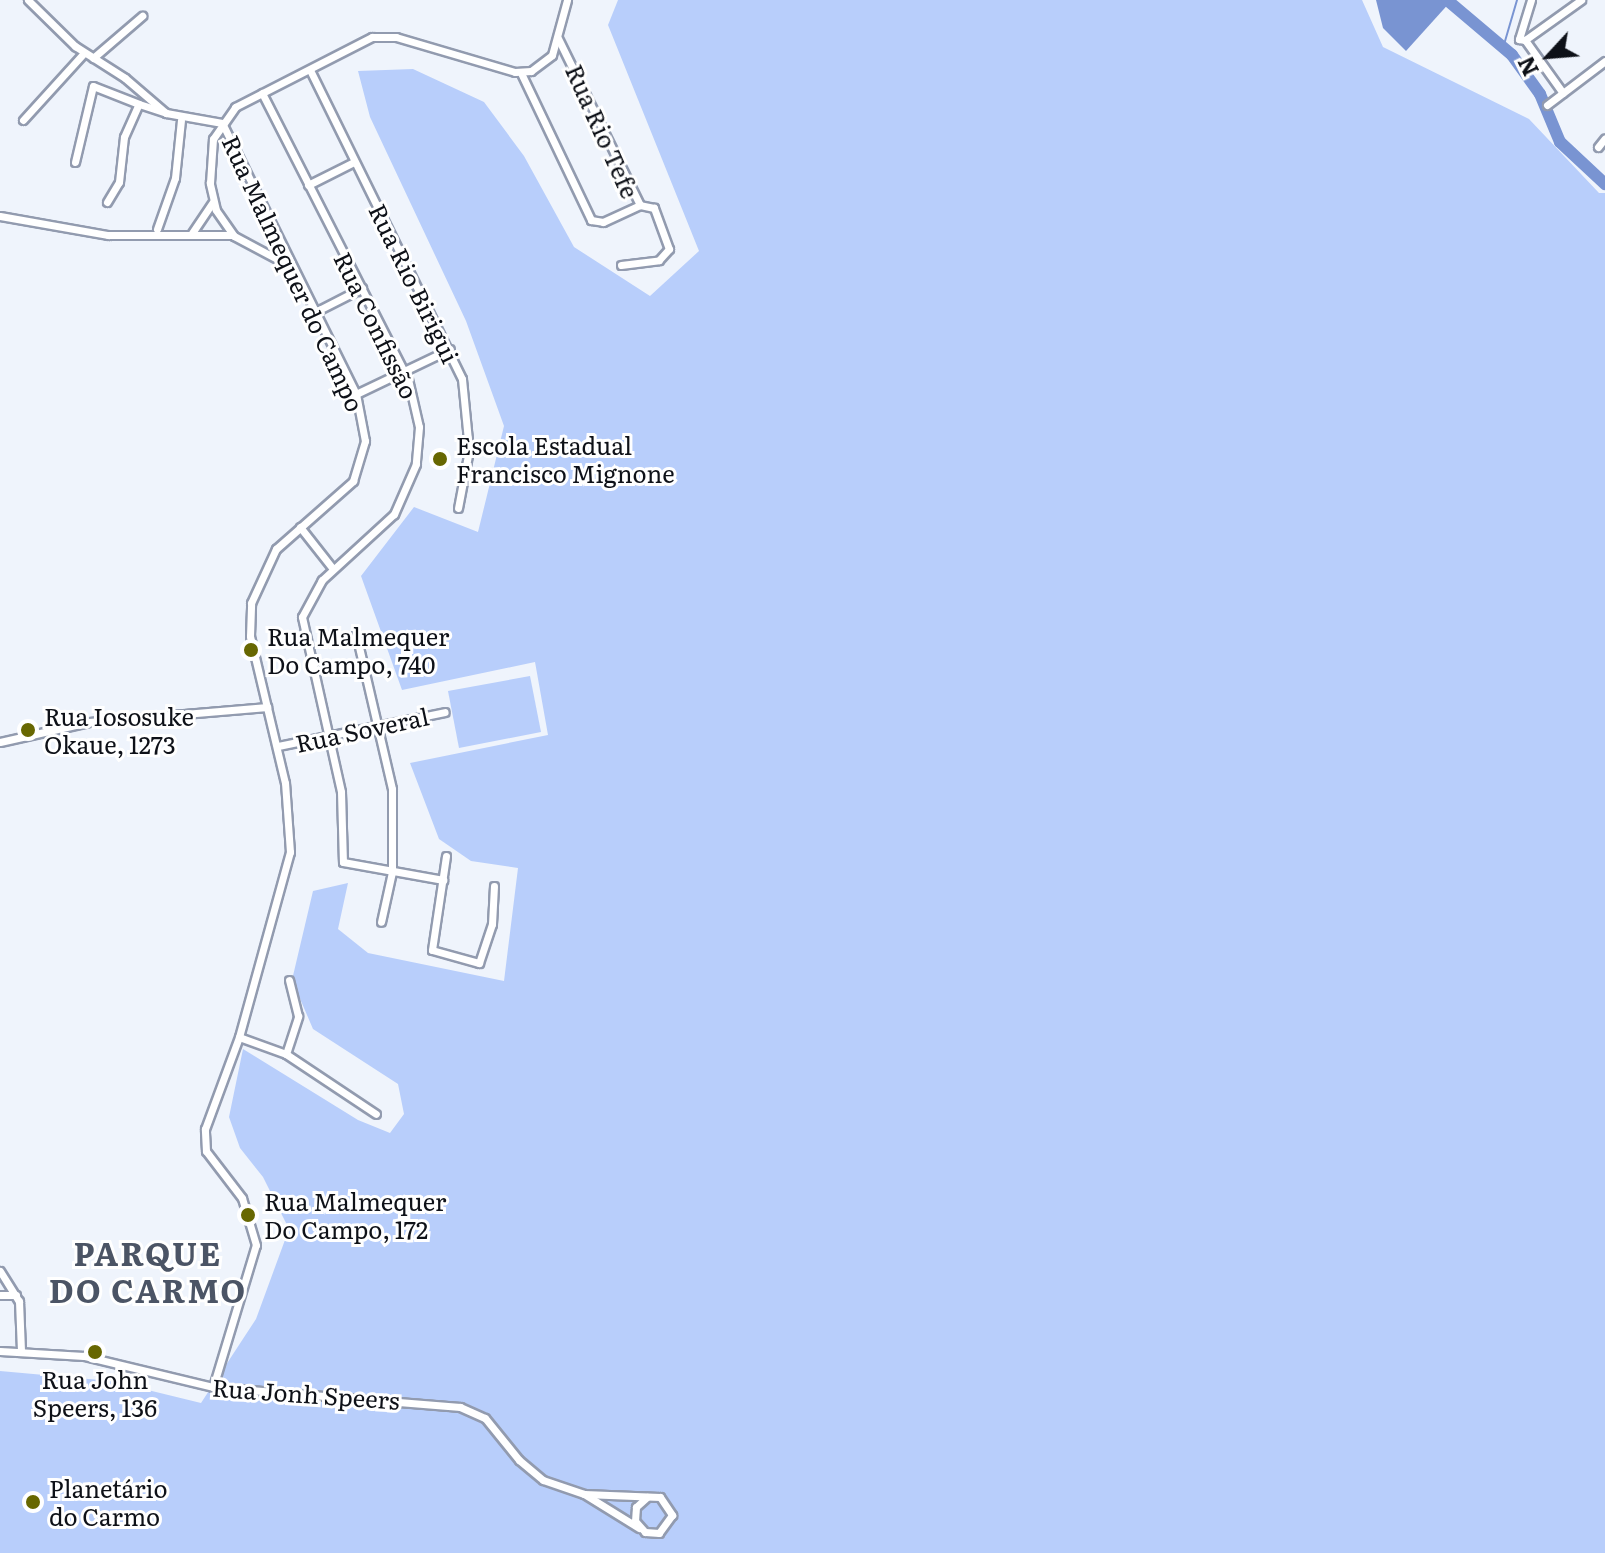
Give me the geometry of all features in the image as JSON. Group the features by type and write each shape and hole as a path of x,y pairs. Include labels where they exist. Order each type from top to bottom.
{"street":[{"path":"521,73 547,62 558,38 567,0"},
{"path":"1531,0 1519,38 1525,40 1563,93"},
{"path":"1525,40 1581,0"},
{"path":"31,1 84,53 166,113"},
{"path":"93,58 142,16"},
{"path":"1526,16 1542,30"},
{"name":"Rua Malmequer do Campo","path":"213,1387 256,1245 242,1198 204,1142 239,1037 288,862 289,808 278,746 250,636 251,603 267,561 300,527 344,493 360,467 365,441 356,394 222,123 235,107 379,36 436,46 521,73"},
{"name":"Rua Rio Tefe","path":"521,73 591,220 603,222 640,205 558,38"},
{"path":"23,120 84,53"},
{"path":"1547,105 1605,61"},
{"name":"Rua Rio Birigui","path":"310,70 450,349 462,379 469,428 458,508"},
{"path":"75,162 93,86 181,120 222,123 213,139 213,202 234,236"},
{"name":"Rua Confissão","path":"262,93 403,370 419,427 410,484 385,525 333,569 314,590 302,617 341,792 343,862 392,872"},
{"path":"107,202 119,182 123,140 139,104"},
{"path":"157,229 175,178 181,120"},
{"path":"1598,147 1605,138"},
{"path":"213,139 228,139"},
{"path":"308,185 354,162"},
{"path":"192,233 213,202"},
{"path":"621,265 653,262 669,249 652,205 640,205"},
{"path":"0,216 108,235 192,233 234,236 292,267"},
{"path":"315,312 362,288"},
{"path":"356,394 450,349"},
{"path":"300,527 333,569"},
{"path":"356,634 379,725 394,812 392,872 381,922"},
{"path":"0,742 89,722 267,707"},
{"name":"Rua Soveral","path":"278,746 445,712"},
{"path":"446,856 430,949 479,963 492,924 494,886"},
{"path":"392,872 443,880"},
{"path":"286,1054 298,1016 289,980"},
{"path":"239,1037 286,1054 376,1114"},
{"path":"0,1271 16,1295 21,1351"},
{"path":"0,1295 16,1295"},
{"name":"Rua Jonh Speers","path":"0,1351 97,1358 213,1387 460,1407 485,1418 519,1460 543,1480 584,1494"},
{"path":"584,1494 664,1499 672,1515 659,1533 639,1528 584,1494"},
{"path":"639,1528 636,1507 647,1497"}],"shaded area":[{"path":"618,0 1362,0 1383,47 1529,119 1599,193 1605,193 1605,1553 0,1553 0,1371 111,1381 201,1403 256,1319 289,1229 263,1177 240,1148 229,1117 243,1049 358,1120 390,1133 404,1114 398,1084 313,1029 292,980 313,891 348,883 338,929 368,953 504,981 518,868 471,861 439,839 410,763 548,735 535,662 402,690 361,576 414,507 478,532 504,426 466,321 370,117 358,71 413,69 484,102 524,156 574,247 650,296 699,251 608,25"},
{"path":"1376,0 1452,0 1406,51 1383,28"},
{"path":"530,676 541,732 459,748 448,691"}],"waterway":[{"path":"1447,0 1512,55 1540,94 1560,142 1605,184"},
{"path":"1503,48 1517,0"}],"place":[{"name":"Escola Estadual Francisco Mignone","path":"440,459"},
{"name":"Rua Malmequer Do Campo, 740","path":"251,650"},
{"name":"Rua Iososuke Okaue, 1273","path":"28,730"},
{"name":"Rua Malmequer Do Campo, 172","path":"248,1215"},
{"name":"Rua John Speers, 136","path":"95,1352"},
{"name":"Planetário do Carmo","path":"33,1502"}],"district":[{"name":"PARQUE DO CARMO","path":"148,1272"}]}
